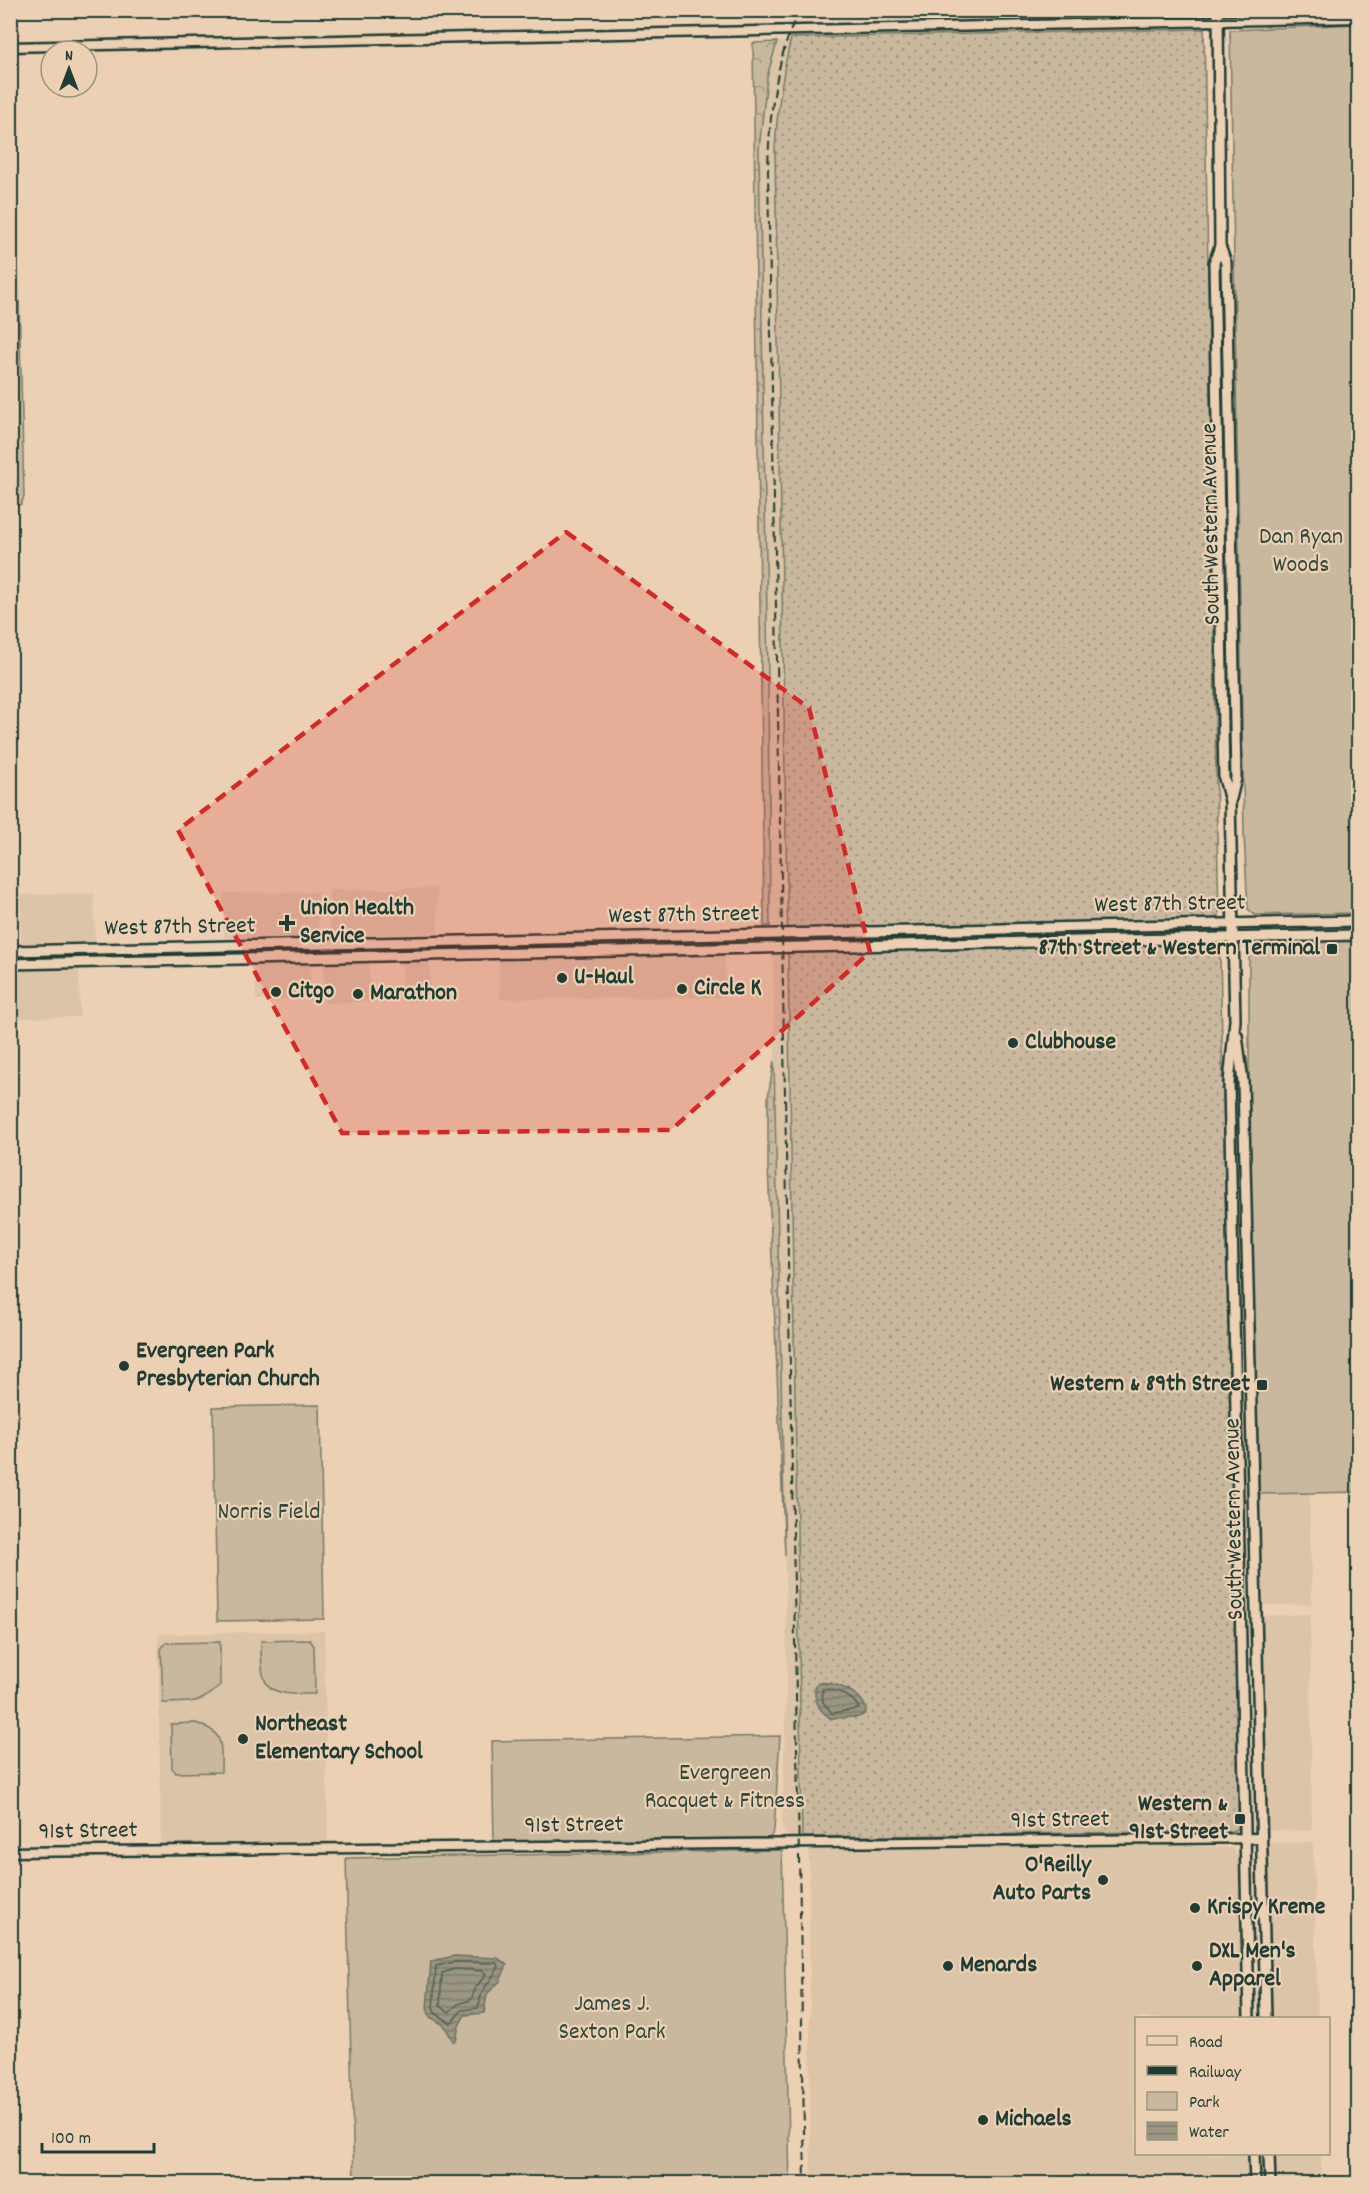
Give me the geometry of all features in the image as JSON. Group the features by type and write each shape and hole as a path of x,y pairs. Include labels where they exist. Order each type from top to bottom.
{"main road":[{"name":"South Western Avenue","path":"1218,10 1220,246 1226,263 1229,361 1236,778 1230,801 1235,1020 1229,1083 1247,1838 1249,2017"},
{"name":"West 87th Street","path":"10,951 1359,921"},
{"name":"West 87th Street","path":"10,964 1359,935"},
{"path":"644,937 644,950"},
{"name":"South Western Avenue","path":"1235,1020 1244,1082 1266,2017"},
{"path":"1249,1992 1255,2017"},
{"path":"1254,2155 1255,2184"},
{"path":"1269,2155 1270,2184"}],"street":[{"path":"10,47 1359,18"},
{"name":"91st Street","path":"10,1852 1262,1838"}],"highlighted area":[{"path":"566,532 809,708 870,952 671,1130 342,1133 178,830"}],"shaded area":[{"path":"777,42 790,42 782,79 786,926 770,926 759,149 767,77"},
{"path":"437,888 438,933 330,936 329,890"},
{"path":"318,892 318,937 224,938 223,893"},
{"path":"94,893 95,942 21,943 21,895"},
{"path":"773,953 787,953 802,1837 789,1838 782,1829 787,1668"},
{"path":"725,954 726,997 500,999 499,960"},
{"path":"402,962 430,962 430,1001 403,1002"},
{"path":"369,963 370,1002 325,1003 324,964"},
{"path":"310,964 311,999 256,1000 255,965"},
{"path":"79,969 80,1017 11,1018 11,971"},
{"path":"1309,1493 1312,1604 1260,1605 1258,1494"},
{"path":"1310,1614 1312,1831 1266,1830 1261,1616"},
{"name":"Northeast Elementary School","path":"324,1631 328,1844 161,1846 158,1634"},
{"path":"1313,1842 1318,2017 1270,2017 1267,1843"},
{"path":"1166,1845 1233,1849 1241,1862 1245,2017 1135,2017 1135,2155 1248,2155 1249,2183 811,2183 809,1850"},
{"path":"1273,2155 1321,2155 1322,2183 1274,2183"}],"green space":[{"path":"1230,10 1358,10 1334,13 1230,11"},
{"name":"Dan Ryan Woods","path":"1358,24 1358,913 1255,915 1248,909 1244,835 1230,30"},
{"path":"1204,29 1217,833 1241,1824 1236,1830 1231,1831 802,1837 775,149 780,93 791,38"},
{"path":"777,42 767,77 759,149 770,926 764,926 753,43"},
{"path":"10,55 13,59 24,497 21,504 11,510"},
{"path":"1220,262 1222,263 1230,778 1227,752"},
{"path":"1358,941 1358,1492 1258,1494 1249,1092 1249,949 1252,945 1262,943"},
{"path":"774,1061 785,1556 768,1166 768,1097"},
{"name":"Norris Field","path":"320,1405 324,1619 217,1621 213,1407"},
{"path":"310,1640 314,1646 315,1694 285,1693 269,1687 262,1671 261,1641"},
{"path":"220,1642 220,1685 201,1699 163,1703 161,1649 166,1643"},
{"path":"195,1723 212,1730 219,1740 221,1772 176,1773 172,1768 171,1724"},
{"name":"Evergreen Racquet & Fitness","path":"780,1736 774,1830 770,1838 494,1841 492,1741"},
{"name":"James J. Sexton Park","path":"782,1850 790,2183 354,2183 346,1858"}],"water":[{"path":"817,1683 840,1686 855,1694 865,1706 866,1713 859,1717 830,1718 817,1703 815,1688"},
{"path":"454,1956 498,1958 507,1965 500,1981 487,1994 484,2013 465,2015 459,2026 456,2041 453,2041 444,2025 430,2017 427,2008 431,1961"}],"railway":[{"path":"799,10 779,69 772,110 768,172 805,2184"}],"place":[{"name":"Union Health Service","path":"287,923"},
{"name":"87th Street & Western Terminal","path":"1332,949"},
{"name":"U-Haul","path":"562,978"},
{"name":"Circle K","path":"682,989"},
{"name":"Citgo","path":"276,992"},
{"name":"Marathon","path":"358,994"},
{"name":"Clubhouse","path":"1013,1043"},
{"name":"Evergreen Park Presbyterian Church","path":"124,1366"},
{"name":"Western & 89th Street","path":"1262,1385"},
{"name":"Northeast Elementary School","path":"243,1739"},
{"name":"Western & 91st Street","path":"1240,1819"},
{"name":"O'Reilly Auto Parts","path":"1103,1880"},
{"name":"Krispy Kreme","path":"1195,1908"},
{"name":"Menards","path":"948,1966"},
{"name":"DXL Men's Apparel","path":"1197,1966"},
{"name":"Michaels","path":"983,2120"}]}
